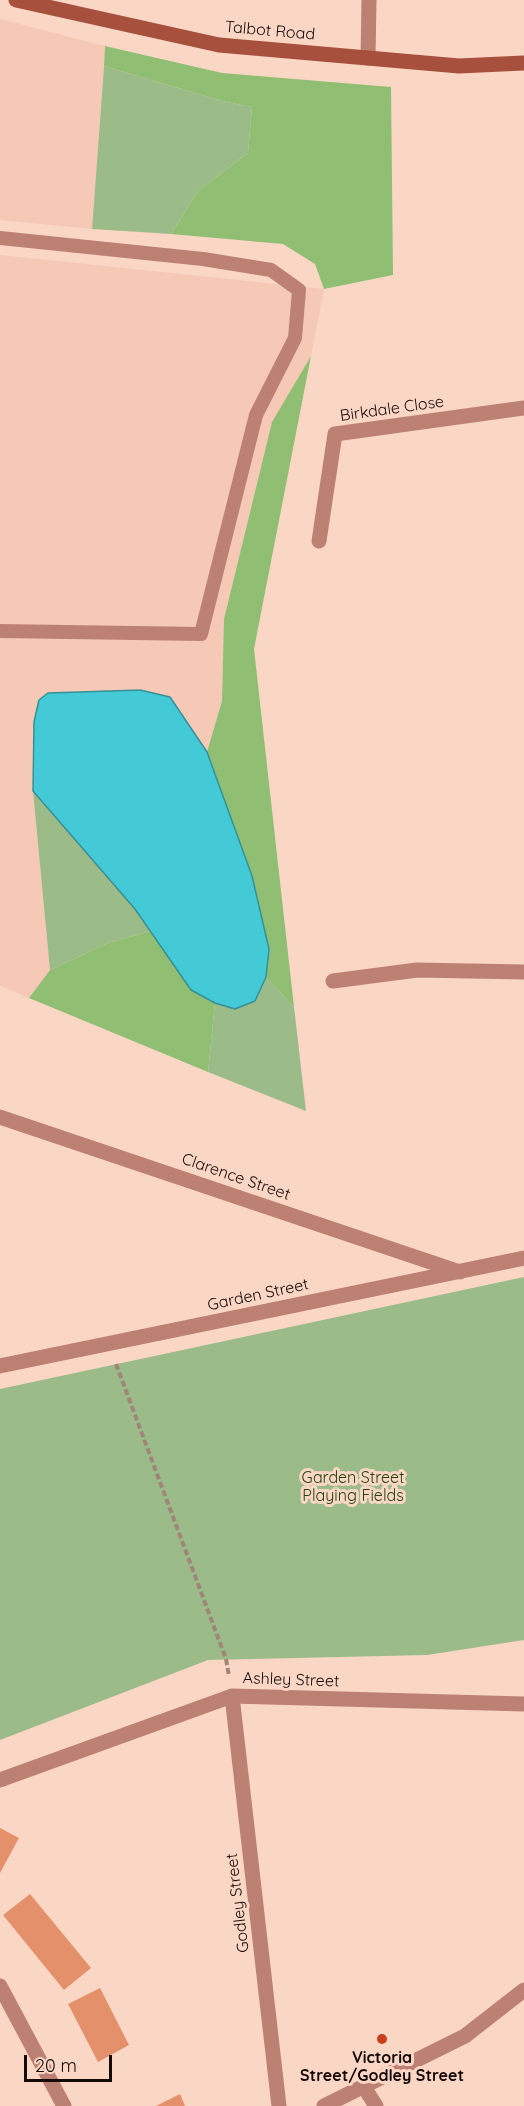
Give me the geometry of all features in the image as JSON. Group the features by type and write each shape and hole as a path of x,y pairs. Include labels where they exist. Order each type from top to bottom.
{"street":[{"name":"Talbot Road","path":"16,0 219,45 459,66 524,63"},
{"path":"368,58 369,0"},
{"name":"Birkdale Close","path":"319,541 335,434 524,408"},
{"path":"333,981 417,970 524,972"},
{"name":"Clarence Street","path":"0,1117 460,1272"},
{"name":"Garden Street","path":"0,1366 524,1258"},
{"name":"Ashley Street","path":"0,1780 232,1696 524,1704"},
{"name":"Godley Street","path":"232,1696 279,2106"},
{"path":"324,2106 465,2036 524,1989"},
{"path":"2,1991 64,2106"},
{"path":"364,2086 376,2106"}],"lane":[{"path":"0,238 203,259 271,270 300,290 295,338 256,415 201,634 0,631"}],"path":[{"path":"109,1344 226,1659 232,1696"}],"shaded area":[{"path":"0,19 105,46 92,229 0,220"},
{"path":"0,255 324,289 311,356 272,422 224,619 222,701 207,752 170,697 34,722 33,791 50,970 29,998 0,986"}],"green space":[{"path":"105,46 222,73 391,87 393,275 324,289 315,264 283,244 171,234 198,191 248,153 252,107 222,101 104,66"},
{"path":"104,66 222,101 252,107 248,153 198,191 171,234 92,229"},
{"path":"311,356 254,649 294,1007 266,977 269,949 252,876 207,752 222,701 224,619 272,422"},
{"path":"33,791 136,909 151,931 108,943 50,970"},
{"path":"151,931 191,990 215,1003 208,1072 29,998 50,970 108,943"},
{"path":"266,977 294,1007 306,1111 208,1072 215,1003 235,1008 255,1001"},
{"name":"Garden Street Playing Fields","path":"524,1277 524,1640 427,1655 208,1660 0,1740 0,1389"}],"water":[{"path":"140,690 170,697 207,752 252,876 269,949 266,977 255,1001 235,1009 215,1003 191,990 135,909 33,791 34,722 39,700 48,693"}],"building":[{"path":"0,1828 19,1838 0,1873"},
{"path":"30,1894 91,1968 64,1990 3,1915"},
{"path":"100,1988 129,2045 98,2062 68,2004"},
{"path":"180,2094 185,2106 156,2106"}],"place":[{"name":"Victoria Street/Godley Street","path":"382,2039"}]}
